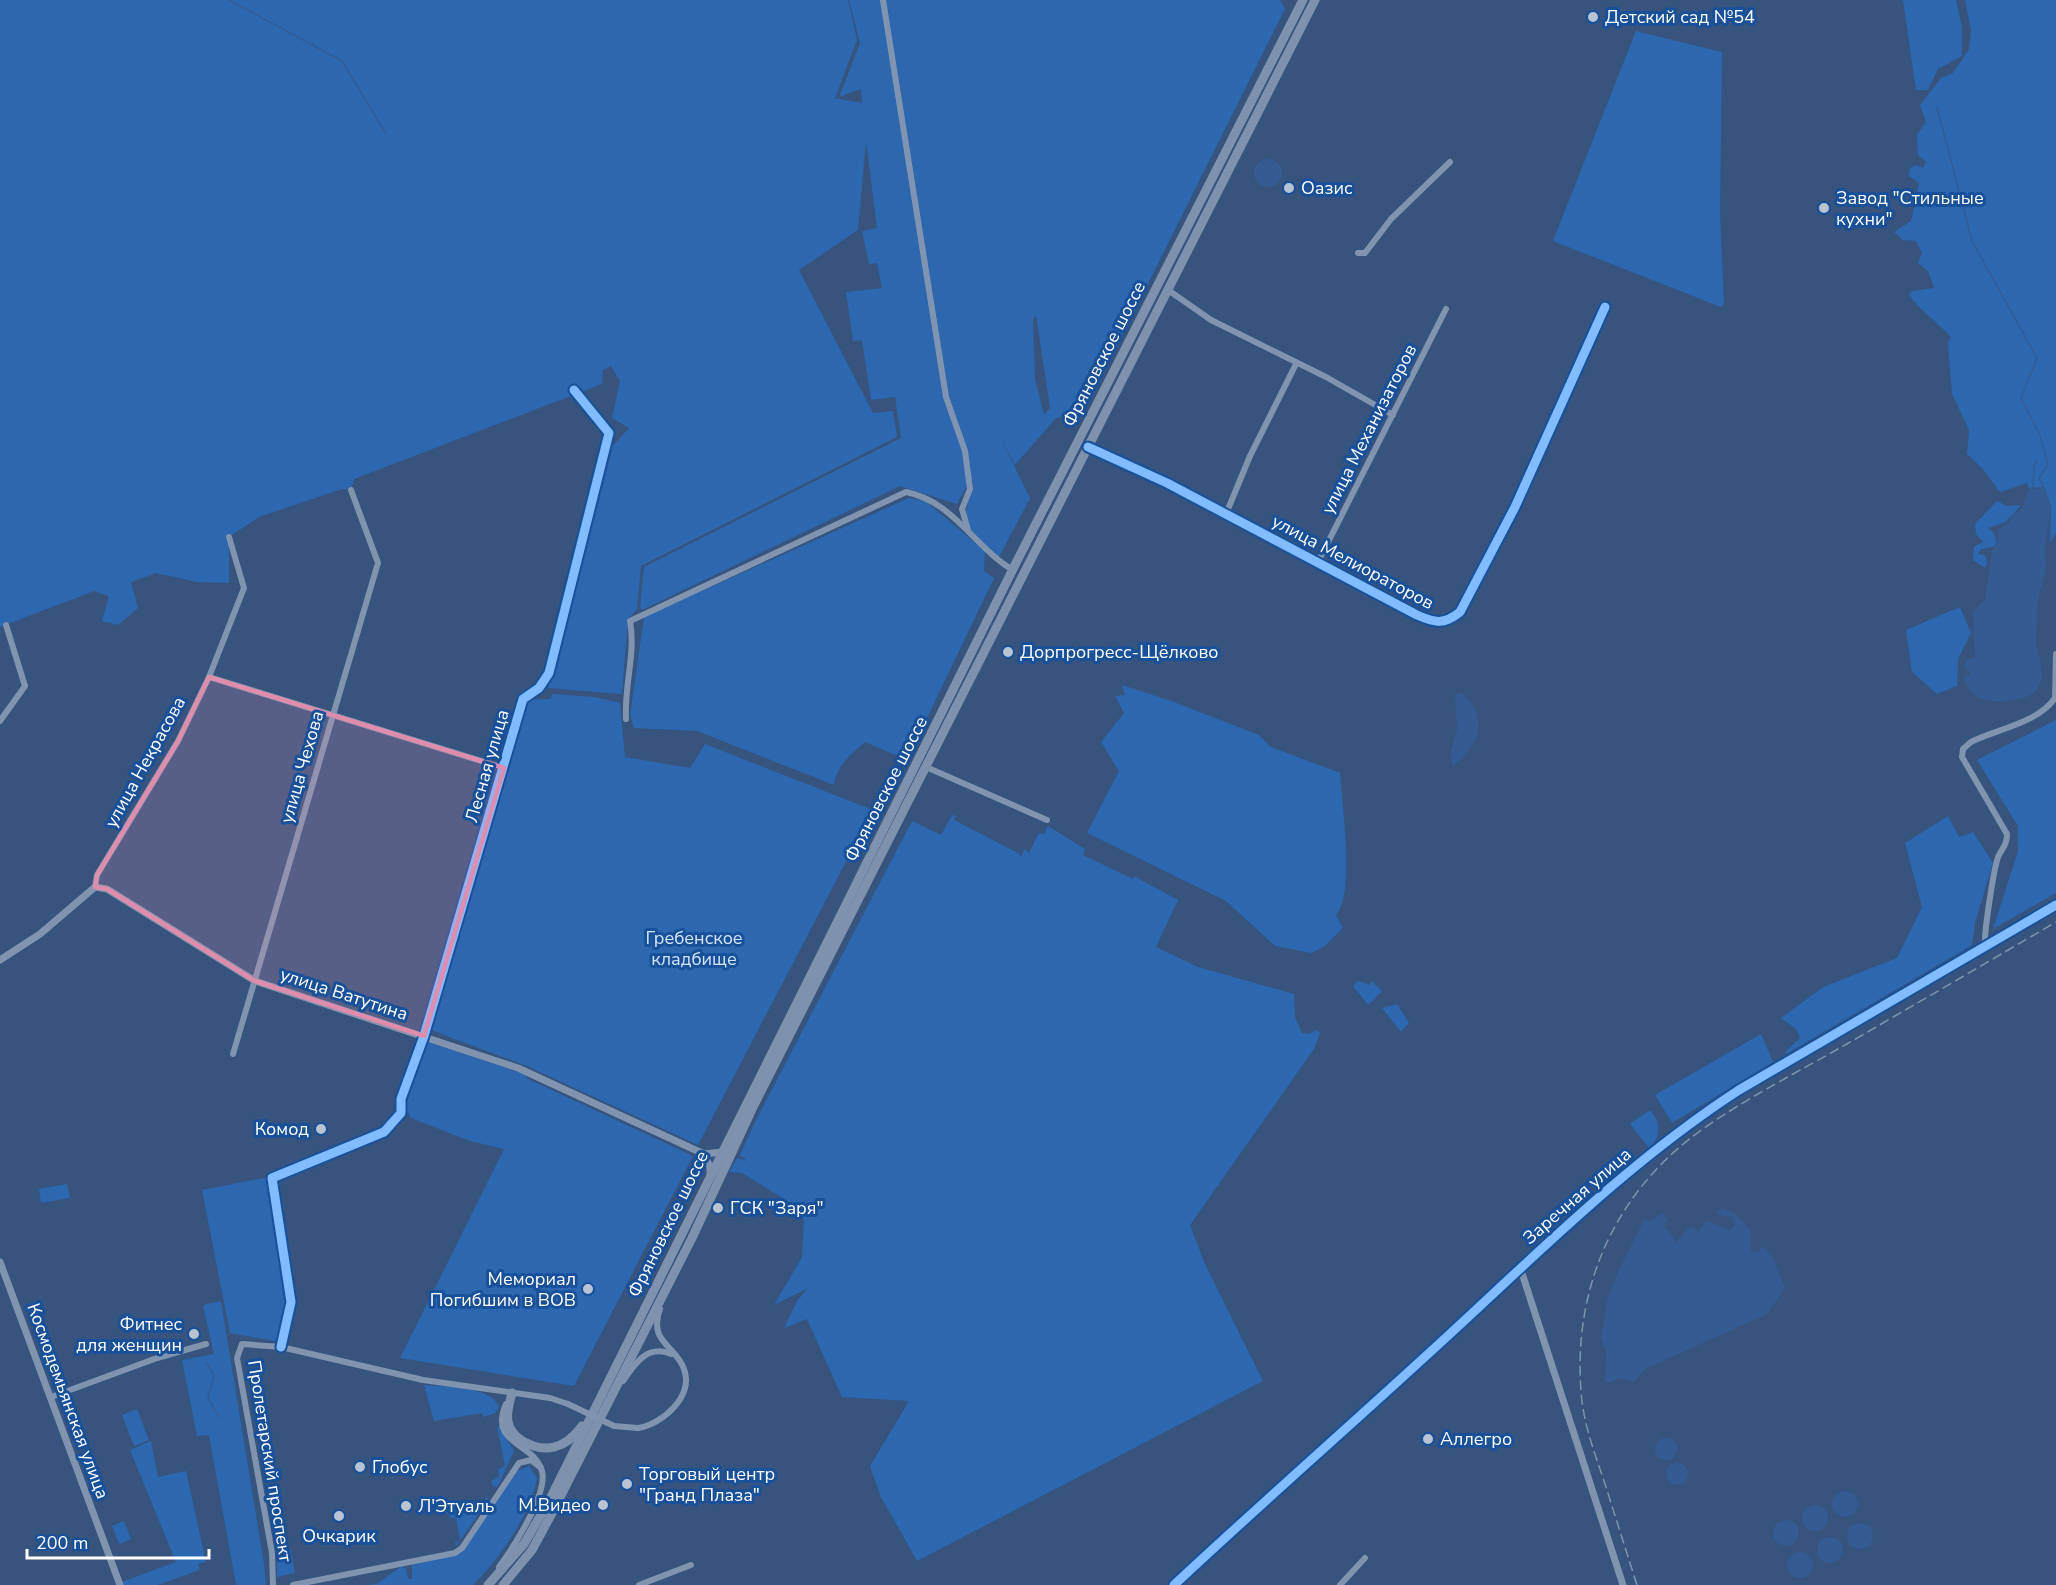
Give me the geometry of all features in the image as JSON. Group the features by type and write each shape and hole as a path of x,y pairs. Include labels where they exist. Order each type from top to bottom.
{"main road":[{"name":"Фряновское шоссе","path":"503,1585 532,1550 722,1152 1013,570 1303,0"},
{"name":"Фряновское шоссе","path":"486,1585 524,1544 537,1523 669,1283 753,1107 1315,0"},
{"path":"512,1393 508,1413 510,1428 521,1439 540,1448 547,1449 565,1443 600,1409"}],"street":[{"path":"883,0 946,397 965,451 970,489 962,509 968,530"},
{"path":"1358,253 1365,254 1390,219 1450,162"},
{"path":"1168,290 1212,320 1326,377 1394,415"},
{"name":"улица Мелиораторов","path":"1088,447 1226,513 1432,622 1450,620 1460,612 1515,507 1605,307"},
{"name":"улица Механизаторов","path":"1318,562 1446,309"},
{"path":"1226,513 1250,456 1296,364"},
{"name":"Лесная улица","path":"281,1347 291,1302 272,1178 384,1132 401,1113 401,1099 424,1036 523,699 539,688 549,673 609,433 574,390"},
{"name":"улица Чехова","path":"233,1054 378,563 351,490"},
{"path":"626,719 625,697 633,647 630,621 906,492 926,496 968,530 1000,562 1013,570"},
{"name":"улица Некрасова","path":"0,960 40,934 95,887 97,875 178,741 209,677 244,588 229,537"},
{"path":"0,721 25,686 6,625"},
{"path":"1985,944 1984,931 1999,856 2007,843 2007,834 1962,757 1964,749 1971,742 2032,717 2051,704 2055,698 2056,654"},
{"path":"209,677 504,768"},
{"path":"926,767 1047,820"},
{"name":"улица Ватутина","path":"95,887 107,889 255,981 518,1068 704,1154"},
{"name":"Заречная улица","path":"1174,1585 1425,1358 1520,1267 1692,1120 1739,1089 1888,1005 1985,944 2056,905"},
{"path":"710,1179 710,1167 704,1154 722,1152"},
{"name":"Космодемьянская улица","path":"0,1262 120,1585"},
{"path":"1520,1267 1623,1585"},
{"path":"281,1347 410,1378 550,1398 614,1426 638,1428 655,1423 676,1404 686,1378 677,1358 663,1344 657,1331 658,1314 669,1283"},
{"path":"51,1397 157,1358 206,1344"},
{"name":"Пролетарский проспект","path":"274,1584 272,1553 237,1358 242,1344 281,1347"},
{"path":"600,1409 640,1358 655,1351 663,1351 677,1358"},
{"path":"512,1393 502,1419 507,1434 515,1445 532,1455 541,1468"},
{"path":"293,1585 455,1552 462,1548 518,1459 515,1445"},
{"path":"486,1585 504,1560 527,1520 541,1488 541,1468 537,1462 526,1459 511,1472"},
{"path":"1340,1585 1365,1558"},
{"path":"639,1585 691,1565"},
{"path":"302,1585 310,1582"}],"highlighted area":[{"path":"209,677 504,768 424,1036 255,981 107,889 95,887 97,875 178,741"}],"green space":[{"path":"0,0 848,0 857,40 835,98 862,103 861,89 839,97 860,43 849,0 1280,0 1285,9 1083,414 1056,418 1015,465 1001,439 1030,498 999,557 975,535 967,521 966,513 972,490 966,487 957,504 900,486 642,610 640,608 644,567 901,438 895,397 871,400 862,340 853,341 846,292 882,288 877,263 869,264 862,231 877,228 866,141 858,230 799,270 873,413 893,411 897,437 641,566 637,609 628,619 622,694 548,688 613,446 629,428 612,418 620,381 611,366 603,370 602,384 354,479 351,490 342,489 259,517 229,537 229,583 197,582 156,573 131,582 138,608 118,625 102,621 109,596 94,591 0,627","holes":["1036,315 1050,408 1044,415 1035,379 1033,320"]},
{"path":"1903,0 1956,0 1962,27 1962,56 1938,69 1928,90 1916,90"},
{"path":"1965,0 2056,0 2056,533 2050,543 2051,506 2044,487 2029,488 2027,483 2000,492 1982,468 1967,454 1969,430 1952,394 1948,344 1951,337 1909,295 1912,291 1934,288 1928,271 1918,263 1922,253 1916,241 1903,240 1894,232 1911,221 1919,183 1909,176 1910,168 1915,165 1923,168 1926,162 1918,155 1917,135 1926,122 1920,105 1941,78 1953,73 1969,49 1971,30"},
{"path":"1636,31 1722,52 1720,214 1724,303 1721,307 1553,241"},
{"path":"909,498 925,501 985,551 984,571 994,578 907,760 865,742 841,766 834,785 697,731 634,728 630,715 644,617"},
{"path":"1997,501 2007,506 2021,505 2006,522 1988,528 1994,533 1998,546 1981,549 1978,554 1985,555 1987,563 1985,568 1973,560 1974,547 1983,542 1976,534 1975,524"},
{"path":"1960,607 1971,633 1958,659 1957,686 1937,694 1912,672 1906,630"},
{"path":"1122,685 1174,702 1259,735 1269,746 1340,773 1346,869 1342,904 1336,915 1343,928 1325,946 1311,953 1275,946 1226,901 1087,833 1119,771 1101,742 1124,713 1115,696 1125,695"},
{"name":"Гребенское кладбище","path":"553,694 594,697 620,703 625,757 690,768 705,744 873,810 698,1145 529,1067 431,1030 445,974 527,700 550,699"},
{"path":"2056,720 2056,893 1993,929 2018,851 2018,826 1977,760"},
{"path":"952,815 956,816 954,820 1018,853 1021,857 1024,849 1029,853 1039,833 1044,834 1048,826 1085,849 1083,855 1133,879 1134,876 1178,900 1156,947 1198,967 1294,994 1295,1017 1302,1033 1309,1034 1316,1030 1320,1033 1314,1049 1190,1225 1205,1264 1263,1381 917,1561 881,1497 870,1466 909,1401 842,1397 807,1319 784,1328 797,1301 808,1288 774,1305 802,1257 804,1221 800,1209 742,1173 729,1172 737,1158 747,1161 740,1155 756,1120 912,821 941,835"},
{"path":"1948,816 1959,837 1973,832 1993,863 1975,923 1972,945 1786,1054 1785,1052 1800,1038 1796,1029 1781,1018 1823,987 1897,958 1922,907 1905,843"},
{"path":"1358,981 1370,985 1372,981 1382,991 1368,1005 1353,986"},
{"path":"1397,1004 1409,1023 1401,1032 1382,1008"},
{"path":"1761,1034 1773,1062 1672,1123 1655,1095"},
{"path":"428,1042 527,1075 526,1078 693,1156 574,1386 400,1358 504,1149 470,1141 411,1118 405,1106"},
{"path":"1650,1110 1658,1125 1658,1134 1649,1148 1630,1124"},
{"path":"269,1177 294,1304 285,1343 230,1333 202,1190"},
{"path":"67,1184 70,1198 41,1203 39,1189"},
{"path":"221,1301 266,1585 236,1585 209,1435 197,1436 182,1360 214,1354 203,1305"},
{"path":"424,1385 477,1391 495,1400 499,1407 495,1413 483,1417 482,1413 434,1421"},
{"path":"137,1409 149,1440 134,1446 122,1415"},
{"path":"497,1426 514,1451 498,1486 493,1487 491,1481 499,1477 498,1469 505,1466"},
{"path":"151,1441 158,1477 186,1471 206,1562 198,1564 200,1570 157,1585 123,1585 122,1582 176,1562 130,1450"},
{"path":"529,1466 537,1478 528,1507 503,1549 473,1585 370,1585 378,1583 402,1566 406,1569 408,1579 412,1579 412,1565 458,1554 517,1471"},
{"path":"485,1495 489,1500 460,1541 456,1518 451,1518 446,1512 458,1509 458,1506 486,1500"},
{"path":"124,1521 131,1539 119,1544 112,1526"},
{"path":"291,1550 295,1573 277,1577 277,1553"}],"shaded area":[{"path":"1268,159 1278,163 1282,173 1278,183 1268,187 1258,183 1254,173 1258,163"},
{"path":"2043,485 2050,505 2045,549 2046,567 2037,608 2036,645 2042,673 2041,680 2031,695 2019,700 1982,699 1974,695 1964,677 1971,674 1964,666 1968,659 1975,657 1973,613 1985,599 1992,550 1998,539 1999,528 2010,522 2012,515 2022,509 2029,488 2037,489"},
{"path":"1461,692 1470,701 1475,711 1478,730 1470,750 1452,766 1451,751 1457,729 1455,695"},
{"path":"1723,1208 1735,1214 1751,1230 1751,1252 1758,1252 1762,1246 1773,1256 1785,1288 1767,1314 1645,1369 1634,1382 1620,1378 1608,1383 1605,1381 1606,1351 1601,1339 1607,1301 1617,1274 1644,1220 1651,1221 1662,1213 1667,1220 1664,1227 1673,1236 1675,1244 1687,1229 1694,1226 1698,1233 1706,1221 1731,1231 1735,1223 1733,1217 1718,1215 1717,1212"},
{"path":"1666,1438 1674,1441 1677,1449 1674,1457 1666,1460 1658,1457 1655,1449 1658,1441"},
{"path":"1677,1463 1685,1466 1688,1474 1685,1482 1677,1485 1669,1482 1666,1474 1669,1466"},
{"path":"1845,1491 1855,1494 1858,1504 1855,1514 1845,1517 1835,1514 1832,1504 1835,1494"},
{"path":"1815,1505 1824,1509 1828,1518 1824,1527 1815,1531 1806,1527 1802,1518 1806,1509"},
{"path":"1786,1520 1795,1524 1799,1533 1795,1542 1786,1546 1777,1542 1773,1533 1777,1524"},
{"path":"1860,1523 1869,1527 1873,1536 1869,1545 1860,1549 1851,1545 1847,1536 1851,1527"},
{"path":"1830,1537 1839,1541 1843,1550 1839,1559 1830,1563 1821,1559 1817,1550 1821,1541"},
{"path":"1800,1552 1809,1556 1813,1565 1809,1574 1800,1578 1791,1574 1787,1565 1791,1556"}],"waterway":[{"path":"229,0 342,61 385,132"},
{"path":"1937,107 1972,241 2037,358 2021,398 2040,435 2048,465 2039,478 2043,485"},
{"path":"2033,488 2034,466 2037,459"},
{"path":"207,1363 214,1375 208,1398 219,1417"}],"railway":[{"path":"1637,1585 1590,1438 1581,1391 1580,1352 1584,1314 1593,1278 1606,1244 1624,1211 1646,1181 1672,1153 1720,1117 2056,922"}],"cycle path":[{"path":"1088,447 1167,483 1417,615 1429,620 1444,621 1460,612 1515,507 1605,307"},
{"path":"281,1347 291,1302 272,1178 384,1132 401,1113 401,1099 424,1036 523,699 539,688 549,673 609,433 574,390"},
{"path":"1174,1585 1556,1236 1626,1174 1700,1116 1739,1090 2056,905"}],"place":[{"name":"Детский сад №54","path":"1593,17"},
{"name":"Оазис","path":"1289,188"},
{"name":"Завод \"Стильные кухни\"","path":"1824,208"},
{"name":"Дорпрогресс-Щёлково","path":"1008,652"},
{"name":"Комод","path":"321,1129"},
{"name":"ГСК \"Заря\"","path":"718,1208"},
{"name":"Мемориал Погибшим в ВОВ","path":"588,1289"},
{"name":"Фитнес для женщин","path":"194,1334"},
{"name":"Аллегро","path":"1428,1439"},
{"name":"Глобус","path":"360,1467"},
{"name":"Торговый центр \"Гранд Плаза\"","path":"627,1484"},
{"name":"М.Видео","path":"603,1505"},
{"name":"Л'Этуаль","path":"406,1506"},
{"name":"Очкарик","path":"339,1516"}]}
